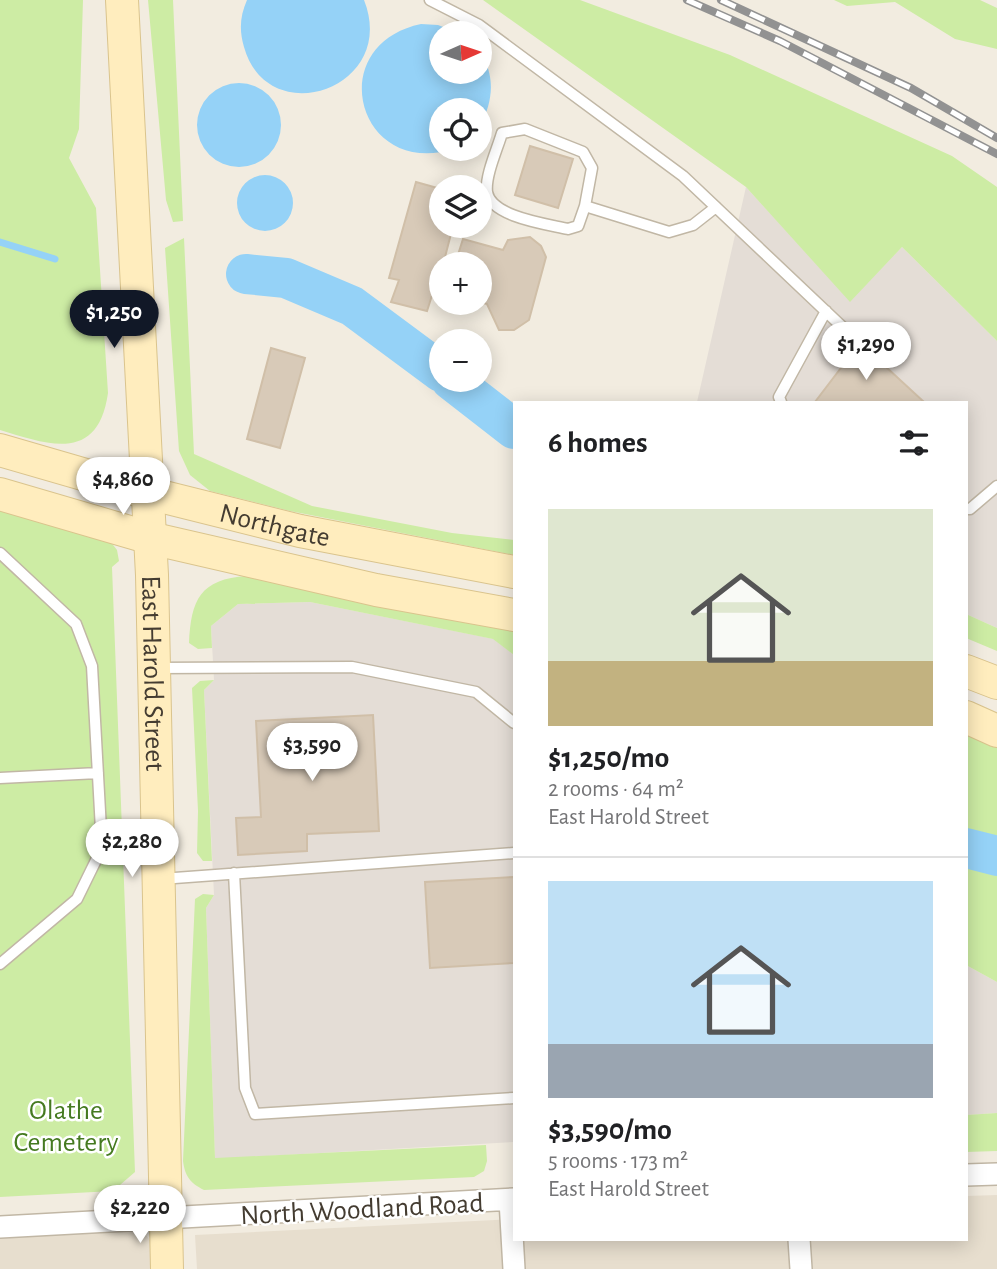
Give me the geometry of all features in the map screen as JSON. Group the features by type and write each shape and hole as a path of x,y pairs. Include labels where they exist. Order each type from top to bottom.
{"main road":[{"name":"East Harold Street","path":"122,0 150,538 167,1269"},
{"name":"Northgate","path":"0,450 148,493 300,531 513,572"},
{"name":"Northgate","path":"0,494 150,538 376,590 513,615"},
{"path":"968,672 997,683"},
{"path":"968,718 997,731"}],"street":[{"path":"968,1175 997,1174"},
{"name":"North Woodland Road","path":"0,1227 512,1200"},
{"path":"512,1200 513,1234"},
{"path":"513,1241 514,1269"},
{"path":"799,1241 801,1269"}],"lane":[{"path":"430,0 479,25 682,176 854,338"},
{"path":"525,129 583,152 592,168 585,206 578,226 568,229 501,212 490,201 486,190 502,134 525,129"},
{"path":"585,206 669,232 692,225 716,207"},
{"path":"781,401 779,397 826,311"},
{"path":"968,509 997,486"},
{"path":"0,553 76,624 92,666 102,848 77,899 13,956 0,964"},
{"path":"154,668 352,667 476,692 513,722"},
{"path":"0,778 98,773"},
{"path":"158,879 513,853"},
{"path":"234,873 245,1088 255,1114 513,1098"}],"shaded area":[{"path":"746,187 850,301 902,247 997,341 997,628 968,615 968,401 697,401"},
{"path":"310,602 494,639 513,654 513,1142 215,1159 206,908 214,895 204,690 214,680 211,626 238,604"},
{"path":"968,966 997,982 997,1113 968,1115"},
{"path":"997,1195 997,1269 197,1269 195,1235 513,1219 513,1241 968,1241 968,1196"},
{"path":"141,1229 150,1240 153,1269 0,1269 0,1236"}],"green space":[{"path":"0,0 83,0 79,129 69,158 96,208 108,393 102,415 94,430 82,439 69,443 36,440 0,430"},
{"path":"148,0 173,0 183,221 173,222 166,200"},
{"path":"483,0 580,0 730,55 952,156 997,187 997,341 902,247 850,302 746,187"},
{"path":"834,0 980,0 997,8 997,49 955,39 895,2 847,6"},
{"path":"184,238 194,454 312,506 452,533 513,540 513,555 290,511 210,491 190,475 179,451 165,248"},
{"name":"Olathe Cemetery","path":"0,506 110,541 117,550 119,561 112,567 135,1172 113,1191 0,1197"},
{"path":"247,576 513,625 513,654 493,639 310,602 238,604 211,626 212,648 198,649 189,643 196,604 201,594 209,587 231,578"},
{"path":"968,615 997,628 997,651 968,639"},
{"path":"214,680 204,690 212,861 203,861 197,853 198,811 192,688 200,681"},
{"path":"968,730 997,744 997,982 968,966"},
{"path":"203,894 214,895 206,908 215,1158 486,1145 487,1161 484,1171 474,1177 204,1190 195,1185 185,1171 183,1161 195,899"},
{"path":"997,1113 997,1151 968,1152 968,1115"}],"water":[{"path":"247,0 364,0 370,31 363,57 348,76 326,89 302,93 278,88 257,73 244,47 241,23"},
{"path":"421,24 429,24 429,84 490,84 490,98 429,98 429,152 421,153 394,145 375,128 364,106 362,81 371,57 390,37"},
{"path":"239,83 255,86 269,95 278,109 281,125 278,141 269,155 255,164 239,167 223,164 209,155 200,141 197,125 200,109 209,95 223,86"},
{"path":"265,175 276,177 285,183 291,192 291,214 285,223 276,229 265,231 254,229 245,223 239,214 237,203 239,192 245,183 254,177"}],"building":[{"path":"530,146 573,159 558,208 515,195"},
{"path":"416,182 429,186 429,238 450,238 446,252 429,252 427,311 391,302 399,280 389,278"},
{"path":"530,237 541,246 546,257 529,320 514,330 499,330 492,315 492,252 459,252 463,239 503,250 508,240"},
{"path":"860,343 923,401 816,401"},
{"path":"271,348 305,358 280,448 247,439"},
{"path":"373,715 379,831 307,834 307,851 238,855 236,818 261,817 256,721"},
{"path":"513,877 513,963 430,968 425,882"}],"waterway":[{"path":"0,242 55,259"},
{"path":"246,274 286,278 352,306 429,363"},
{"path":"466,392 513,428"},
{"path":"968,849 997,856"}],"railway":[{"path":"687,0 780,41 997,154"},
{"path":"721,0 911,88 997,138"}]}
